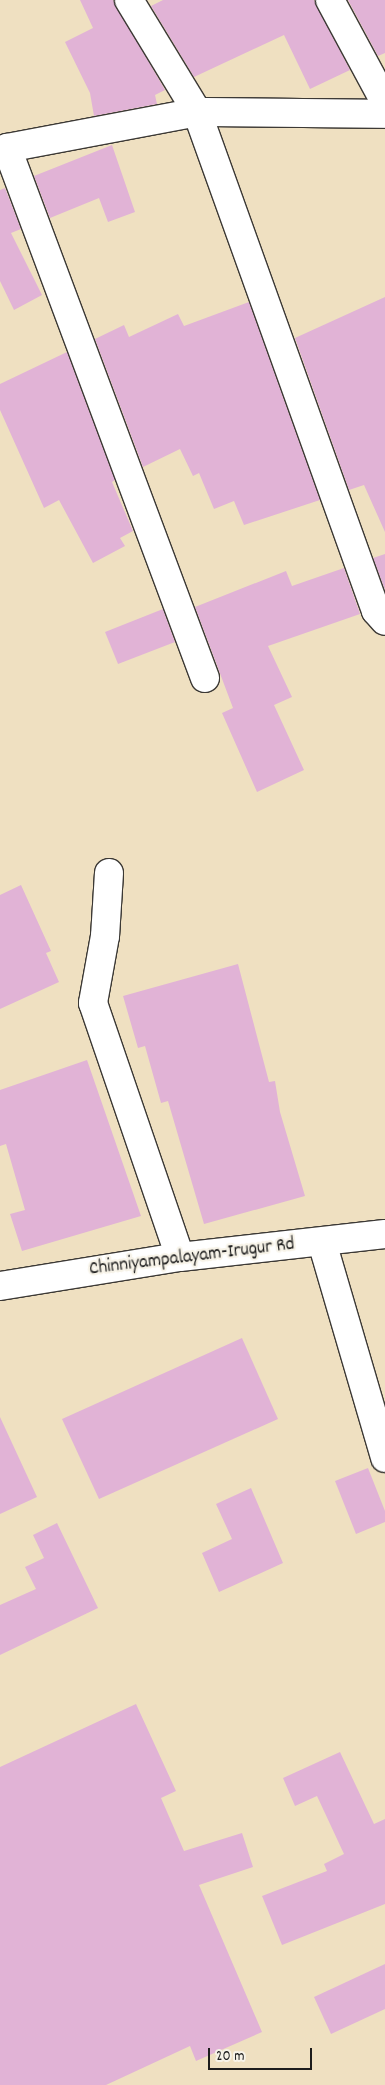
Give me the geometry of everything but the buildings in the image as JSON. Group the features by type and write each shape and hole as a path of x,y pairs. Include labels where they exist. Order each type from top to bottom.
{"street":[{"path":"129,0 197,112 376,611 385,621"},
{"path":"330,0 385,102"},
{"path":"205,678 7,148 197,112 385,114"},
{"path":"109,873 106,936 93,1003 180,1257"},
{"name":"Chinniyampalayam-Irugur Rd","path":"0,1286 180,1257 385,1234"},
{"path":"322,1242 385,1458"}]}
